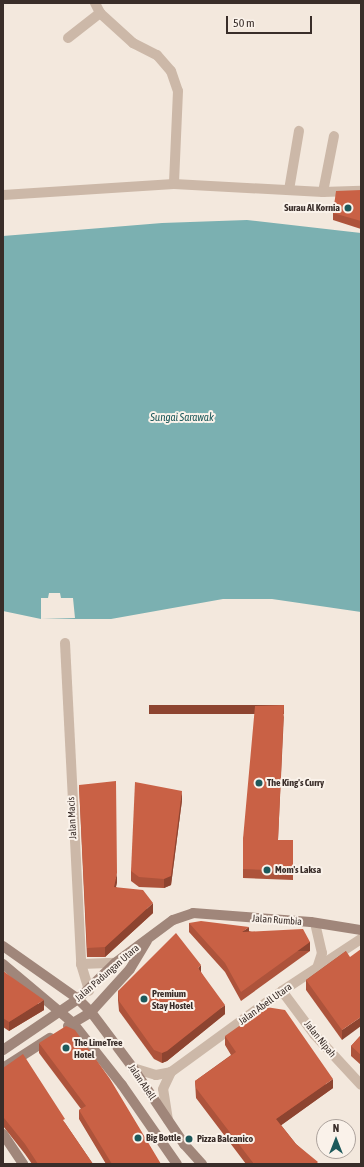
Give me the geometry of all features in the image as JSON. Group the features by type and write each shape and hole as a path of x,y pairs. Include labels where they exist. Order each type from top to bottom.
{"street":[{"path":"95,3 100,13 133,43 157,55 171,71 178,91 174,184"},
{"path":"68,38 100,13"},
{"path":"289,190 299,131"},
{"path":"323,192 334,136"},
{"path":"3,195 174,184 323,192 361,191"},
{"name":"Jalan Macis","path":"65,643 81,964 89,991"},
{"name":"Jalan Rumbia","path":"193,914 315,923 361,930"},
{"name":"Jalan Padungan Utara","path":"3,1050 61,1012 89,991 115,963 172,920 193,914"},
{"path":"315,923 322,953 317,968"},
{"name":"Jalan Padungan Utara","path":"3,1068 91,1012 130,969 150,936"},
{"name":"Jalan Abell Utara","path":"171,1072 282,990 361,938"},
{"name":"Jalan Abell","path":"3,946 78,999 91,1012 133,1068 168,1121 202,1164"},
{"path":"81,964 115,963"},
{"name":"Jalan Abell","path":"3,964 73,1023 122,1085 177,1164"},
{"name":"Jalan Nipah","path":"282,990 314,1034 361,1085"},
{"path":"133,1068 156,1075 171,1072"},
{"path":"168,1121 163,1089 171,1072"},
{"path":"3,1134 23,1164"}],"water":[{"name":"Sungai Sarawak","path":"247,220 361,233 361,612 272,599 223,599 111,619 41,619 3,611 3,236 162,223"}],"pier":[{"path":"49,593 60,593 61,598 73,598 75,618 41,619 41,598 48,598"}],"building":[{"name":"Surau Al Kornia","path":"361,190 361,221 333,213 336,191"},
{"path":"284,705 278,840 293,840 293,871 243,869 243,839 255,706"},
{"path":"116,781 117,873 114,887 143,890 153,903 105,947 87,948 79,785"},
{"path":"135,782 182,791 171,876 164,879 139,877 131,871"},
{"path":"201,921 249,927 242,932 303,929 310,942 241,992 225,963 189,923"},
{"path":"176,933 201,965 198,968 225,1005 167,1051 162,1053 154,1050 119,1001 118,991"},
{"path":"361,949 361,1017 342,1030 306,980 346,951 350,957"},
{"path":"3,971 44,1000 9,1022 3,1018"},
{"path":"266,1007 285,1010 333,1079 276,1119 296,1144 318,1162 316,1164 254,1164 196,1088 195,1081 236,1052 225,1036"},
{"path":"66,1026 75,1030 110,1079 161,1164 112,1164 79,1110 86,1106 39,1043"},
{"path":"361,1035 361,1055 351,1046"},
{"path":"23,1054 65,1119 63,1120 93,1164 38,1164 25,1144 4,1118 3,1068"}],"place":[{"name":"Surau Al Kornia","path":"348,208"},
{"name":"The King's Curry","path":"259,783"},
{"name":"Mom's Laksa","path":"267,870"},
{"name":"Premium Stay Hostel","path":"144,999"},
{"name":"The LimeTree Hotel","path":"66,1048"},
{"name":"Big Bottle","path":"138,1138"},
{"name":"Pizza Balcanico","path":"189,1139"}]}
